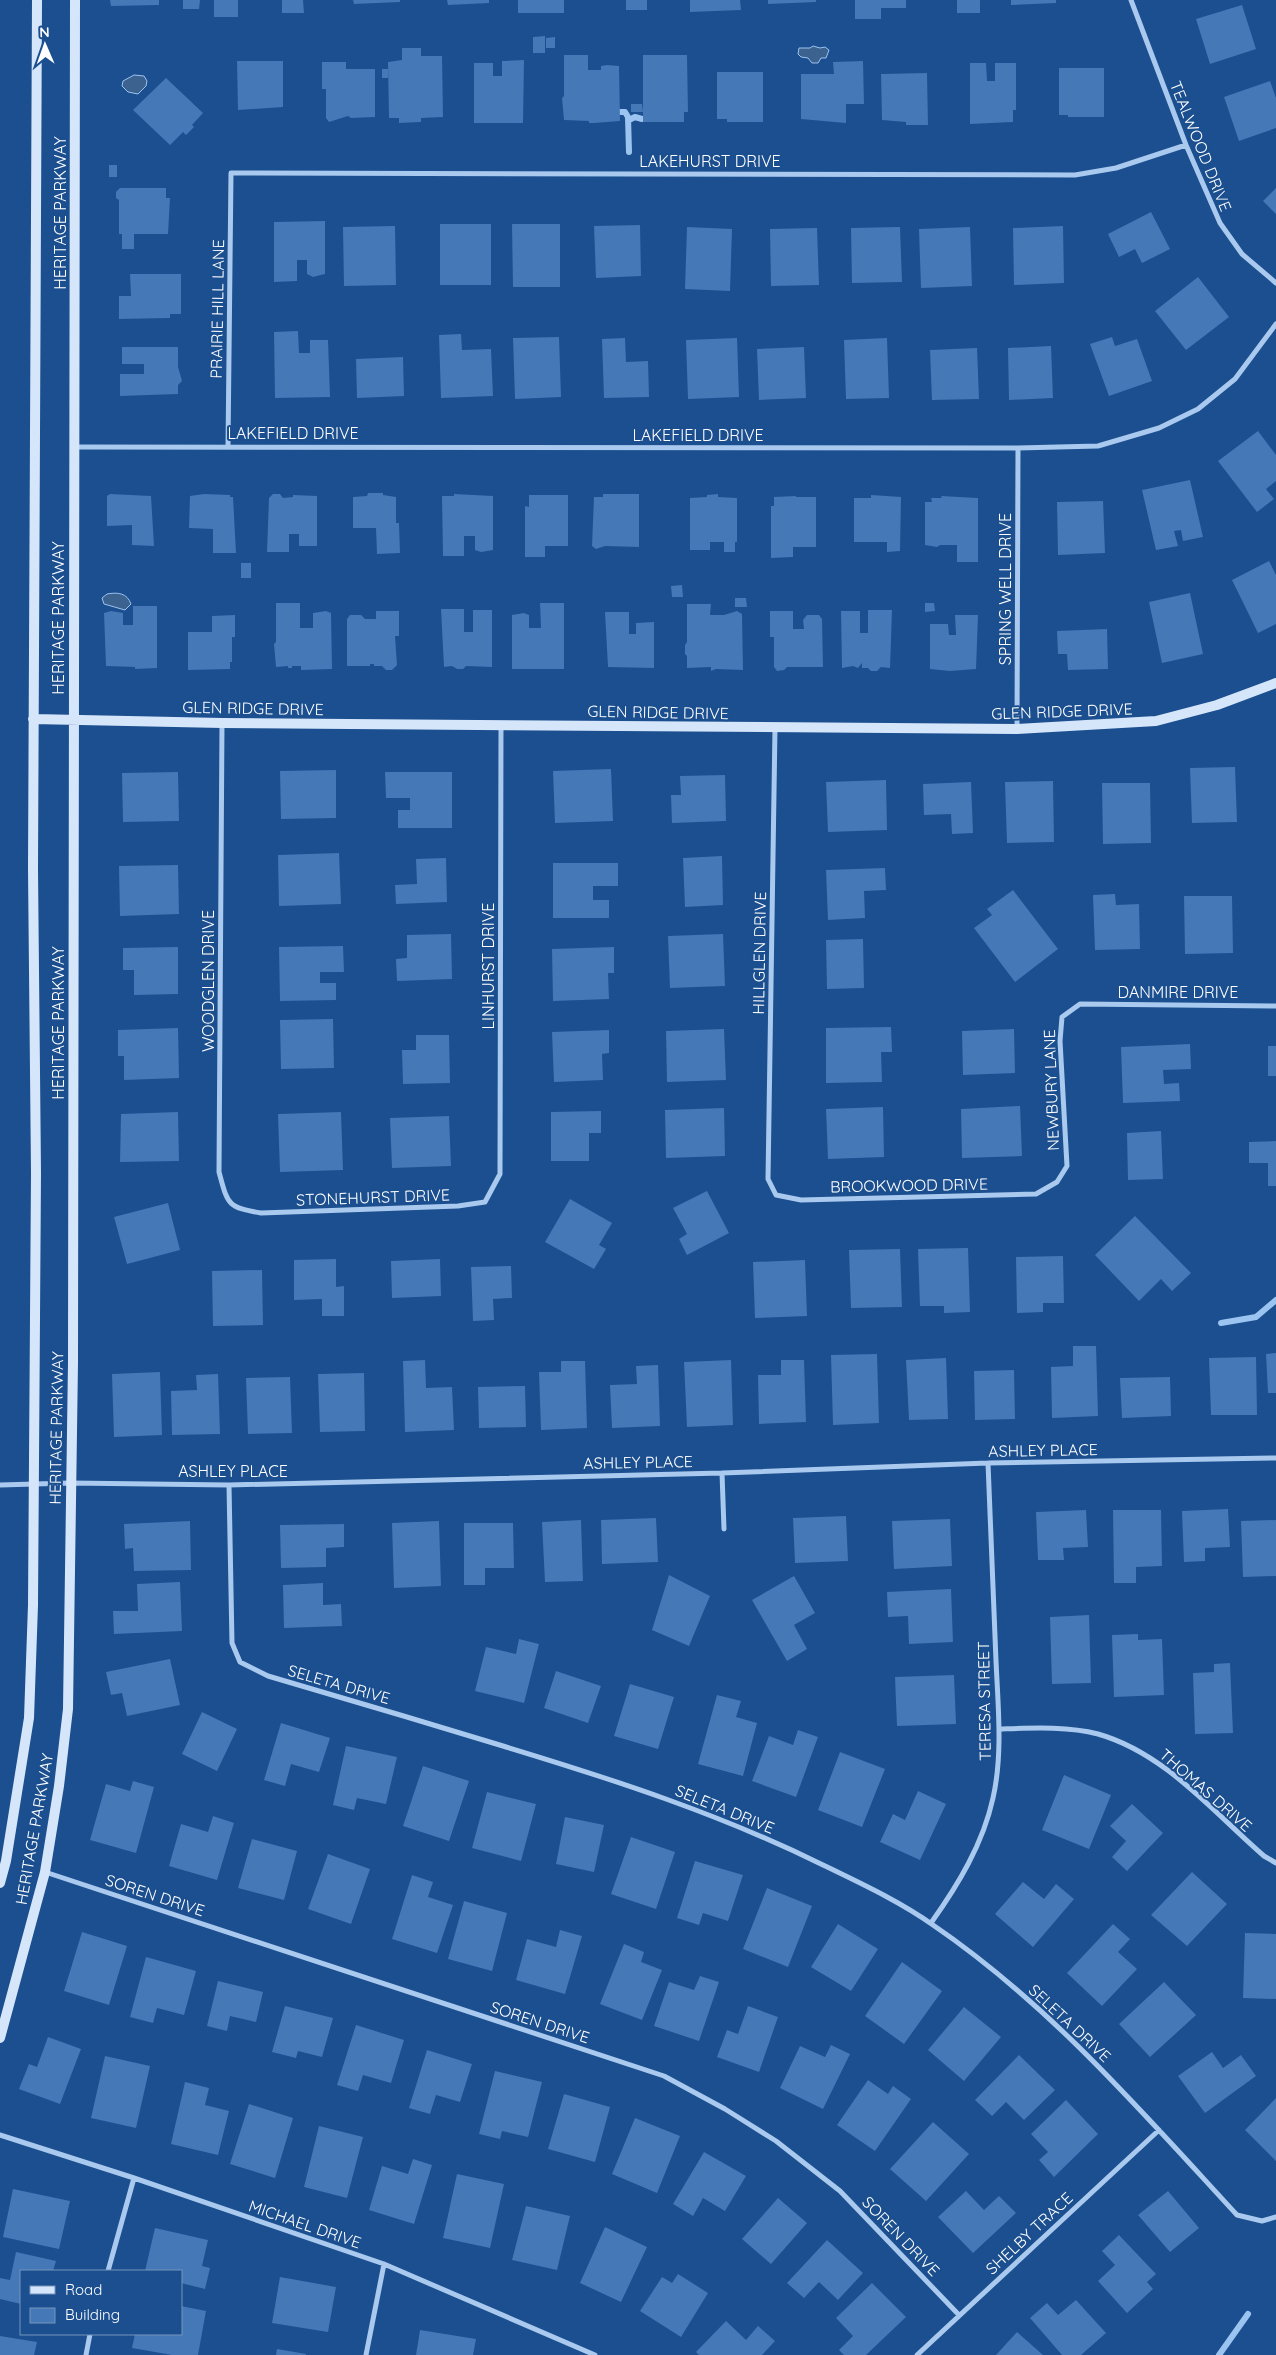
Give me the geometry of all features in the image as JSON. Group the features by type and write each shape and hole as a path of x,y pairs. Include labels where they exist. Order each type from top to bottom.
{"main road":[{"name":"HERITAGE PARKWAY","path":"0,1883 6,1861 29,1718 35,1485 33,719 37,0"},
{"name":"HERITAGE PARKWAY","path":"0,2038 45,1872 59,1786 68,1709 73,1362 76,0"},
{"name":"GLEN RIDGE DRIVE","path":"33,719 222,723 1017,729 1156,721 1217,705 1276,683"}],"street":[{"name":"TEALWOOD DRIVE","path":"1131,0 1186,145 1220,223 1242,254 1276,283"},
{"name":"LAKEHURST DRIVE","path":"231,173 1075,175 1116,168 1186,145"},
{"name":"PRAIRIE HILL LANE","path":"228,446 231,173"},
{"name":"LAKEFIELD DRIVE","path":"74,447 1018,448 1098,446 1159,428 1198,409 1235,379 1276,324"},
{"name":"SPRING WELL DRIVE","path":"1017,729 1018,448"},
{"name":"WOODGLEN DRIVE","path":"222,723 219,1172 226,1196 237,1208 261,1213"},
{"name":"LINHURST DRIVE","path":"485,1202 500,1174 501,725"},
{"name":"HILLGLEN DRIVE","path":"768,1179 775,728"},
{"name":"DANMIRE DRIVE","path":"1080,1004 1276,1006"},
{"name":"NEWBURY LANE","path":"1057,1182 1067,1166 1060,1041 1062,1017 1080,1004"},
{"name":"BROOKWOOD DRIVE","path":"768,1179 776,1195 800,1200 1036,1194 1057,1182"},
{"name":"STONEHURST DRIVE","path":"261,1213 458,1206 485,1202"},
{"name":"ASHLEY PLACE","path":"0,1485 70,1483 229,1485 722,1473 988,1463 1276,1458"},
{"name":"TERESA STREET","path":"931,1923 955,1889 987,1821 998,1777 999,1729 988,1463"},
{"path":"722,1473 724,1529"},
{"name":"SELETA DRIVE","path":"229,1485 232,1643 240,1662 268,1676 582,1770 699,1809 793,1850 866,1886 931,1923 1038,2007 1100,2067 1237,2215 1262,2221 1276,2217"},
{"name":"THOMAS DRIVE","path":"999,1729 1064,1729 1097,1734 1124,1743 1148,1757 1200,1797 1264,1856 1276,1863"},
{"name":"SOREN DRIVE","path":"45,1872 664,2076 725,2109 776,2141 840,2191 959,2315"},
{"name":"SHELBY TRACE","path":"917,2355 1159,2130"},
{"name":"MICHAEL DRIVE","path":"0,2135 134,2178 384,2264 595,2355"},
{"path":"108,2270 134,2178"},
{"path":"366,2355 384,2264"},
{"path":"86,2355 90,2335"}],"water":[{"path":"813,46 825,47 829,50 826,58 821,58 818,63 812,63 808,58 801,57 798,54 799,48 810,48"},
{"path":"134,75 144,76 147,81 146,86 138,94 128,92 122,86 123,81"},
{"path":"107,594 125,595 131,604 125,610 104,604 102,598"}],"building":[{"path":"110,0 159,0 159,5 111,6"},
{"path":"183,0 200,0 199,9 183,9"},
{"path":"214,0 238,0 238,17 214,17"},
{"path":"282,0 303,0 304,13 282,13"},
{"path":"353,0 400,0 400,2 354,4"},
{"path":"447,0 489,0 489,3 448,5"},
{"path":"518,0 564,0 564,13 518,13"},
{"path":"626,0 647,0 647,10 626,10"},
{"path":"690,0 740,0 741,10 690,12"},
{"path":"768,0 816,0 816,2 768,4"},
{"path":"855,0 906,0 906,8 881,8 881,19 855,19"},
{"path":"957,0 980,0 980,13 957,13"},
{"path":"1011,0 1056,0 1056,3 1011,5"},
{"path":"1242,5 1256,49 1210,64 1196,19"},
{"path":"545,36 545,53 533,53 533,37"},
{"path":"555,37 555,48 546,48 546,38"},
{"path":"402,48 421,48 421,56 442,56 443,117 421,118 421,122 399,123 399,118 389,118 388,62 402,60"},
{"path":"564,55 588,55 588,70 601,70 601,66 607,65 619,66 620,121 589,123 589,121 564,120 562,98 564,96"},
{"path":"643,55 687,55 688,112 684,112 684,122 643,122"},
{"path":"524,60 523,123 474,123 474,63 493,63 493,76 502,76 502,61"},
{"path":"237,61 283,61 283,107 238,110"},
{"path":"863,61 864,104 846,104 846,123 801,119 801,74 834,74 833,62"},
{"path":"322,62 346,62 346,69 375,69 375,117 351,118 348,116 329,122 326,118 326,89 322,89"},
{"path":"970,63 986,63 987,81 995,81 995,63 1016,63 1016,110 1013,110 1013,122 970,124"},
{"path":"1059,68 1104,68 1104,117 1068,117 1068,115 1059,115"},
{"path":"382,69 388,69 388,78 382,78"},
{"path":"717,72 763,72 763,122 727,122 727,119 717,119"},
{"path":"927,73 928,125 906,125 906,122 882,120 881,74"},
{"path":"166,78 203,113 186,135 183,132 170,145 133,110"},
{"path":"1270,81 1276,98 1276,128 1239,141 1224,97"},
{"path":"631,104 642,104 643,112 631,112"},
{"path":"109,165 117,165 117,177 109,177"},
{"path":"120,188 166,188 166,198 170,198 168,234 134,234 134,249 122,249 122,234 119,234 119,200 116,198 116,192"},
{"path":"1276,188 1276,214 1263,201"},
{"path":"1151,212 1170,249 1142,263 1135,249 1119,257 1108,234"},
{"path":"325,221 325,274 313,277 307,274 307,260 297,260 297,281 274,282 274,222"},
{"path":"440,224 491,224 491,285 440,285"},
{"path":"512,224 560,224 560,287 513,287"},
{"path":"640,225 641,276 596,278 594,226"},
{"path":"395,226 396,285 344,286 343,227"},
{"path":"1063,226 1064,283 1014,285 1013,228"},
{"path":"687,227 732,229 730,291 685,289"},
{"path":"900,227 902,282 852,283 851,228"},
{"path":"970,227 972,286 921,288 919,229"},
{"path":"817,228 819,285 771,286 770,229"},
{"path":"130,274 181,274 181,314 170,314 170,318 119,319 119,296 131,296"},
{"path":"1198,277 1229,317 1186,350 1155,311"},
{"path":"298,331 299,353 310,353 310,340 328,340 330,397 275,398 274,332"},
{"path":"461,334 462,350 491,349 493,396 441,398 439,335"},
{"path":"559,337 561,397 515,399 513,338"},
{"path":"1112,337 1115,346 1137,339 1152,381 1109,396 1090,344"},
{"path":"625,338 626,362 648,361 649,397 604,398 602,339"},
{"path":"737,338 739,397 688,399 686,340"},
{"path":"887,338 889,398 846,399 844,340"},
{"path":"1051,346 1053,398 1009,400 1008,348"},
{"path":"122,347 178,347 178,367 182,381 178,385 178,394 120,396 120,374 144,374 144,364 122,364"},
{"path":"804,347 806,398 759,400 757,349"},
{"path":"977,348 979,399 932,400 930,350"},
{"path":"403,357 404,396 357,398 356,359"},
{"path":"1258,431 1276,455 1276,481 1266,489 1274,499 1257,512 1218,461"},
{"path":"1190,480 1203,537 1183,541 1181,530 1174,531 1178,546 1156,550 1142,490"},
{"path":"368,493 383,493 383,495 396,497 396,523 399,523 400,553 377,554 376,528 353,528 353,497 367,496"},
{"path":"110,494 151,496 154,546 132,545 132,525 107,526 107,496"},
{"path":"204,494 230,495 230,497 233,497 236,553 213,553 213,529 189,528 190,496"},
{"path":"273,494 280,494 283,498 293,497 293,495 317,496 317,546 299,546 299,534 289,534 289,552 267,552 269,498"},
{"path":"454,494 493,496 493,550 481,552 475,550 475,536 464,536 464,556 443,556 442,496 454,496"},
{"path":"603,494 639,494 639,547 605,546 596,549 592,546 594,497 603,497"},
{"path":"718,494 718,497 737,498 737,542 735,542 735,552 724,552 724,542 710,542 710,550 690,550 690,498"},
{"path":"529,495 568,495 568,546 545,546 545,557 525,557 525,506 529,507"},
{"path":"871,495 901,497 900,551 887,552 887,542 854,542 854,498 871,498"},
{"path":"941,496 978,498 978,562 957,562 957,545 940,545 937,547 925,545 925,502 932,502 931,498 942,498"},
{"path":"774,497 816,497 816,547 793,547 793,557 771,558 771,506 774,506"},
{"path":"1103,501 1105,553 1058,555 1057,502"},
{"path":"1269,561 1276,575 1276,624 1258,633 1232,580"},
{"path":"241,563 251,563 251,578 241,578"},
{"path":"682,585 683,597 672,597 671,586"},
{"path":"1190,593 1203,654 1162,663 1149,602"},
{"path":"735,598 746,598 747,607 735,607"},
{"path":"276,603 300,603 300,628 313,628 313,613 326,611 331,613 332,669 301,670 301,666 292,666 292,668 288,668 288,666 276,667 274,644 276,642"},
{"path":"540,603 564,603 564,669 512,669 512,615 524,613 529,615 529,628 541,628"},
{"path":"925,603 934,603 935,611 925,612"},
{"path":"687,604 711,604 710,615 724,615 737,611 742,614 743,670 716,669 711,671 711,667 687,668 685,645 687,642"},
{"path":"133,606 157,606 157,668 135,669 135,667 106,666 104,613 111,611 123,613 123,625 133,625"},
{"path":"441,609 464,609 464,632 473,632 473,610 492,610 492,667 466,666 463,669 457,669 452,666 444,667"},
{"path":"868,610 892,610 890,668 881,667 877,671 871,671 868,668 862,668 862,663 858,668 853,666 842,668 841,611 860,611 860,633 868,633"},
{"path":"376,611 399,611 399,636 395,636 397,665 392,670 386,670 382,666 374,666 374,664 370,664 370,666 347,666 347,619 350,615 361,615 365,619 376,619"},
{"path":"770,611 793,611 793,629 804,629 803,620 807,615 819,615 822,619 823,667 787,667 784,670 777,671 774,667 774,637 770,637"},
{"path":"605,612 629,612 629,634 636,634 636,623 654,622 654,668 608,667"},
{"path":"235,615 235,637 232,637 232,662 230,662 230,669 188,670 188,632 212,632 212,616"},
{"path":"955,615 978,615 976,669 950,671 930,669 930,624 948,624 949,635 956,635"},
{"path":"1107,629 1108,669 1068,670 1067,654 1058,654 1057,631"},
{"path":"1235,767 1237,822 1192,823 1190,768"},
{"path":"611,769 613,821 555,823 553,771"},
{"path":"336,770 336,818 281,819 280,771"},
{"path":"178,772 179,821 123,822 122,773"},
{"path":"385,772 452,772 452,828 398,828 398,810 410,810 410,798 386,798"},
{"path":"725,775 726,821 672,823 671,795 681,795 680,776"},
{"path":"886,780 887,830 828,832 826,782"},
{"path":"1053,781 1054,842 1007,843 1005,782"},
{"path":"971,782 973,833 952,834 951,814 924,815 923,784"},
{"path":"1102,783 1150,783 1151,843 1103,844"},
{"path":"339,853 341,904 279,906 278,855"},
{"path":"722,856 723,905 685,907 683,858"},
{"path":"446,858 447,902 396,904 395,885 417,884 416,859"},
{"path":"553,863 618,863 618,886 593,886 593,900 609,900 609,918 553,918"},
{"path":"178,865 179,914 120,916 119,866"},
{"path":"885,868 886,890 864,891 865,918 828,920 826,870"},
{"path":"1013,890 1058,949 1015,982 974,928 992,915 987,909"},
{"path":"1115,894 1116,905 1139,904 1140,949 1095,950 1093,895"},
{"path":"1184,896 1232,896 1233,953 1185,954"},
{"path":"451,934 452,979 397,981 396,959 407,958 407,935"},
{"path":"723,934 725,986 670,988 668,936"},
{"path":"863,939 864,988 827,989 826,940"},
{"path":"343,946 344,972 320,972 320,983 336,983 336,1000 280,1001 279,947"},
{"path":"178,947 178,994 134,995 134,970 123,970 123,948"},
{"path":"614,947 614,973 608,973 609,999 553,1001 552,949"},
{"path":"333,1019 334,1068 281,1069 280,1020"},
{"path":"891,1027 892,1052 881,1052 882,1082 826,1083 826,1028"},
{"path":"178,1028 179,1078 124,1080 124,1056 118,1056 118,1030"},
{"path":"724,1029 726,1080 667,1082 666,1031"},
{"path":"1014,1029 1015,1073 963,1075 962,1031"},
{"path":"609,1030 609,1053 602,1054 603,1080 554,1082 552,1032"},
{"path":"416,1035 449,1035 450,1083 403,1084 402,1050 416,1050"},
{"path":"1190,1044 1191,1069 1163,1070 1164,1084 1179,1083 1180,1101 1123,1103 1121,1047"},
{"path":"1268,1046 1276,1046 1276,1076 1268,1076"},
{"path":"1020,1106 1022,1156 962,1158 961,1109"},
{"path":"883,1107 884,1157 828,1159 826,1109"},
{"path":"724,1108 725,1156 666,1158 665,1110"},
{"path":"601,1111 601,1133 589,1133 589,1161 551,1161 551,1112"},
{"path":"178,1112 179,1161 120,1162 121,1114"},
{"path":"341,1112 343,1170 280,1172 278,1114"},
{"path":"449,1116 451,1166 392,1168 390,1118"},
{"path":"1161,1131 1163,1179 1128,1180 1127,1133"},
{"path":"1276,1141 1276,1186 1268,1186 1268,1163 1249,1163 1249,1142"},
{"path":"707,1191 729,1233 687,1255 679,1239 687,1234 673,1208"},
{"path":"570,1199 612,1223 599,1245 606,1249 594,1269 545,1242"},
{"path":"168,1203 180,1250 127,1264 114,1217"},
{"path":"1135,1216 1191,1273 1172,1291 1161,1279 1139,1301 1095,1255"},
{"path":"968,1248 970,1312 944,1313 944,1306 920,1306 918,1249"},
{"path":"900,1249 902,1307 851,1308 849,1250"},
{"path":"1063,1256 1064,1303 1043,1303 1043,1312 1017,1313 1016,1257"},
{"path":"336,1259 336,1287 344,1286 344,1316 322,1316 322,1299 294,1300 294,1260"},
{"path":"440,1259 441,1296 392,1298 391,1261"},
{"path":"805,1260 807,1316 755,1318 753,1262"},
{"path":"511,1266 512,1298 493,1299 494,1320 473,1321 471,1267"},
{"path":"262,1270 263,1325 213,1326 212,1271"},
{"path":"1073,1346 1096,1346 1098,1416 1052,1418 1051,1367 1073,1366"},
{"path":"1276,1353 1276,1393 1268,1393 1266,1354"},
{"path":"877,1354 879,1423 833,1425 831,1355"},
{"path":"1256,1357 1257,1415 1211,1415 1209,1358"},
{"path":"946,1358 948,1419 909,1420 906,1360"},
{"path":"425,1360 426,1388 452,1387 454,1430 405,1432 403,1361"},
{"path":"731,1360 733,1425 687,1427 684,1362"},
{"path":"781,1360 804,1360 806,1422 759,1424 758,1375 781,1375"},
{"path":"561,1361 585,1361 587,1428 541,1430 539,1372 561,1372"},
{"path":"658,1365 660,1426 612,1428 610,1385 637,1384 636,1366"},
{"path":"1014,1370 1015,1419 975,1420 974,1371"},
{"path":"160,1372 162,1435 114,1437 112,1374"},
{"path":"364,1373 365,1431 320,1432 318,1374"},
{"path":"218,1374 220,1434 172,1435 171,1391 197,1390 196,1375"},
{"path":"290,1377 292,1433 248,1434 246,1378"},
{"path":"1170,1377 1171,1416 1122,1418 1120,1378"},
{"path":"525,1386 526,1427 479,1428 478,1387"},
{"path":"1228,1509 1230,1547 1205,1548 1205,1561 1184,1562 1182,1511"},
{"path":"1086,1510 1088,1547 1063,1548 1064,1560 1038,1560 1036,1512"},
{"path":"1113,1510 1161,1510 1162,1566 1136,1567 1136,1583 1114,1583"},
{"path":"846,1516 848,1561 795,1563 793,1518"},
{"path":"656,1518 658,1562 602,1564 601,1520"},
{"path":"950,1519 952,1566 894,1569 892,1521"},
{"path":"581,1520 583,1581 545,1582 542,1522"},
{"path":"1276,1520 1276,1576 1243,1577 1241,1521"},
{"path":"190,1521 191,1570 134,1571 133,1548 125,1549 124,1524"},
{"path":"439,1521 441,1586 394,1588 392,1523"},
{"path":"464,1523 513,1523 514,1568 485,1568 485,1585 464,1585"},
{"path":"344,1524 344,1547 326,1548 326,1567 281,1568 280,1525"},
{"path":"669,1575 710,1596 689,1646 652,1630"},
{"path":"794,1576 815,1613 794,1625 807,1649 787,1661 752,1600"},
{"path":"180,1582 182,1631 114,1634 113,1611 138,1611 137,1584"},
{"path":"323,1583 323,1605 341,1604 342,1626 284,1628 283,1585"},
{"path":"951,1589 953,1642 909,1644 908,1616 888,1617 887,1592"},
{"path":"1089,1615 1091,1683 1052,1684 1050,1617"},
{"path":"1138,1634 1138,1640 1162,1639 1164,1695 1114,1697 1112,1635"},
{"path":"519,1639 539,1644 524,1703 475,1691 486,1647 516,1654"},
{"path":"170,1659 180,1705 127,1716 122,1693 111,1695 106,1672"},
{"path":"1230,1663 1233,1733 1195,1734 1193,1673 1214,1672 1214,1664"},
{"path":"556,1671 601,1686 588,1723 544,1708"},
{"path":"954,1675 956,1724 897,1726 895,1677"},
{"path":"630,1684 674,1697 658,1749 614,1736"},
{"path":"717,1695 741,1701 736,1717 757,1723 743,1776 698,1764"},
{"path":"202,1712 237,1729 217,1771 182,1754"},
{"path":"281,1723 330,1738 319,1772 291,1764 285,1786 264,1780"},
{"path":"798,1730 818,1737 796,1797 752,1781 769,1736 793,1745"},
{"path":"346,1746 397,1757 386,1804 357,1798 354,1810 333,1805"},
{"path":"840,1752 885,1769 862,1827 818,1810"},
{"path":"423,1766 469,1781 449,1841 403,1826"},
{"path":"1064,1775 1111,1795 1089,1849 1042,1830"},
{"path":"133,1781 154,1787 136,1853 90,1840 106,1784 130,1791"},
{"path":"918,1791 946,1804 920,1860 880,1842 893,1814 905,1820"},
{"path":"487,1792 536,1804 521,1861 472,1848"},
{"path":"1132,1804 1163,1833 1127,1871 1112,1857 1126,1841 1110,1826"},
{"path":"213,1816 234,1823 217,1880 169,1866 181,1824 208,1832"},
{"path":"565,1817 604,1825 594,1872 556,1864"},
{"path":"631,1837 675,1852 656,1909 611,1894"},
{"path":"252,1839 297,1851 284,1900 238,1888"},
{"path":"328,1854 370,1869 351,1924 308,1909"},
{"path":"695,1861 743,1875 728,1921 703,1913 699,1925 677,1918"},
{"path":"1192,1872 1227,1904 1187,1946 1151,1915"},
{"path":"412,1875 433,1882 428,1897 453,1905 437,1953 392,1939"},
{"path":"1023,1882 1044,1899 1056,1884 1074,1899 1033,1947 995,1914"},
{"path":"767,1888 812,1906 788,1967 743,1949"},
{"path":"464,1901 507,1913 492,1971 448,1959"},
{"path":"838,1924 878,1949 851,1991 811,1967"},
{"path":"1113,1924 1130,1939 1118,1952 1137,1969 1102,2006 1067,1973"},
{"path":"560,1930 582,1936 565,1994 516,1980 527,1939 556,1947"},
{"path":"82,1932 127,1946 109,2005 64,1991"},
{"path":"1245,1933 1276,1934 1276,1999 1243,1998"},
{"path":"624,1944 644,1952 641,1962 662,1970 642,2020 600,2004"},
{"path":"146,1957 196,1971 184,2015 157,2008 153,2023 130,2017"},
{"path":"902,1962 942,1991 904,2044 865,2016"},
{"path":"700,1976 719,1982 699,2041 654,2026 669,1982 694,1990"},
{"path":"218,1981 263,1992 256,2022 230,2016 227,2031 207,2026"},
{"path":"1164,1982 1196,2015 1150,2057 1119,2024"},
{"path":"285,2006 333,2018 322,2057 298,2051 296,2058 272,2052"},
{"path":"748,2006 778,2017 759,2072 717,2057 727,2030 738,2034"},
{"path":"964,2007 1001,2037 964,2081 928,2050"},
{"path":"356,2025 404,2040 391,2083 363,2075 358,2091 337,2085"},
{"path":"48,2037 81,2049 60,2104 19,2089 29,2064 37,2067"},
{"path":"831,2045 850,2054 823,2109 780,2088 800,2046 825,2057"},
{"path":"427,2050 472,2064 460,2102 436,2095 430,2114 409,2108"},
{"path":"1212,2052 1223,2068 1241,2055 1256,2076 1205,2113 1178,2076"},
{"path":"1019,2055 1055,2090 1024,2120 1006,2102 992,2116 975,2100"},
{"path":"105,2056 150,2066 136,2128 91,2118"},
{"path":"495,2071 542,2082 528,2137 502,2131 500,2139 479,2134"},
{"path":"868,2080 888,2094 893,2086 911,2099 875,2151 837,2125"},
{"path":"185,2082 209,2088 205,2105 229,2111 218,2155 171,2144"},
{"path":"564,2094 610,2107 595,2162 548,2149"},
{"path":"1276,2098 1276,2161 1245,2130"},
{"path":"1066,2100 1098,2134 1054,2177 1039,2160 1048,2152 1031,2134"},
{"path":"249,2104 293,2118 275,2178 230,2164"},
{"path":"635,2118 680,2136 657,2193 612,2174"},
{"path":"933,2122 969,2154 926,2201 890,2169"},
{"path":"319,2126 363,2137 347,2198 304,2187"},
{"path":"704,2152 746,2176 725,2211 703,2198 693,2216 673,2204"},
{"path":"413,2159 432,2165 414,2224 369,2210 382,2166 408,2174"},
{"path":"457,2174 504,2184 490,2248 443,2238"},
{"path":"13,2189 70,2201 59,2249 3,2237"},
{"path":"966,2191 984,2210 999,2196 1016,2213 973,2253 938,2217"},
{"path":"1168,2191 1199,2228 1170,2252 1138,2215"},
{"path":"778,2198 807,2223 771,2264 742,2239"},
{"path":"526,2206 570,2216 557,2270 512,2260"},
{"path":"605,2227 647,2247 621,2302 580,2283"},
{"path":"155,2228 208,2240 202,2266 210,2268 205,2289 182,2283 182,2270 145,2270"},
{"path":"1119,2235 1156,2274 1147,2282 1153,2289 1127,2313 1098,2281 1115,2265 1102,2251"},
{"path":"827,2240 863,2273 838,2300 819,2282 804,2298 787,2283"},
{"path":"16,2252 56,2261 53,2270 20,2270 20,2304 0,2299 0,2278 10,2280"},
{"path":"678,2274 708,2293 681,2337 640,2311 662,2277 672,2283"},
{"path":"280,2277 336,2287 328,2332 272,2323"},
{"path":"872,2283 906,2317 866,2355 844,2355 839,2350 853,2336 836,2318"},
{"path":"1076,2300 1106,2333 1081,2355 1062,2355 1030,2318 1047,2303 1058,2315"},
{"path":"182,2306 206,2311 198,2355 172,2355 132,2348 135,2335 182,2335"},
{"path":"726,2321 746,2340 758,2326 775,2341 762,2355 699,2355 696,2352"},
{"path":"420,2330 476,2339 473,2355 416,2355"},
{"path":"1017,2332 1043,2355 996,2355"},
{"path":"0,2336 37,2342 34,2355 0,2355"},
{"path":"277,2349 306,2354 306,2355 276,2355"}],"waterway":[{"path":"620,112 625,112 628,117 629,152"},
{"path":"629,120 635,117 642,119"},
{"path":"1221,1323 1256,1317 1276,1300"},
{"path":"1219,2355 1248,2314"}]}
